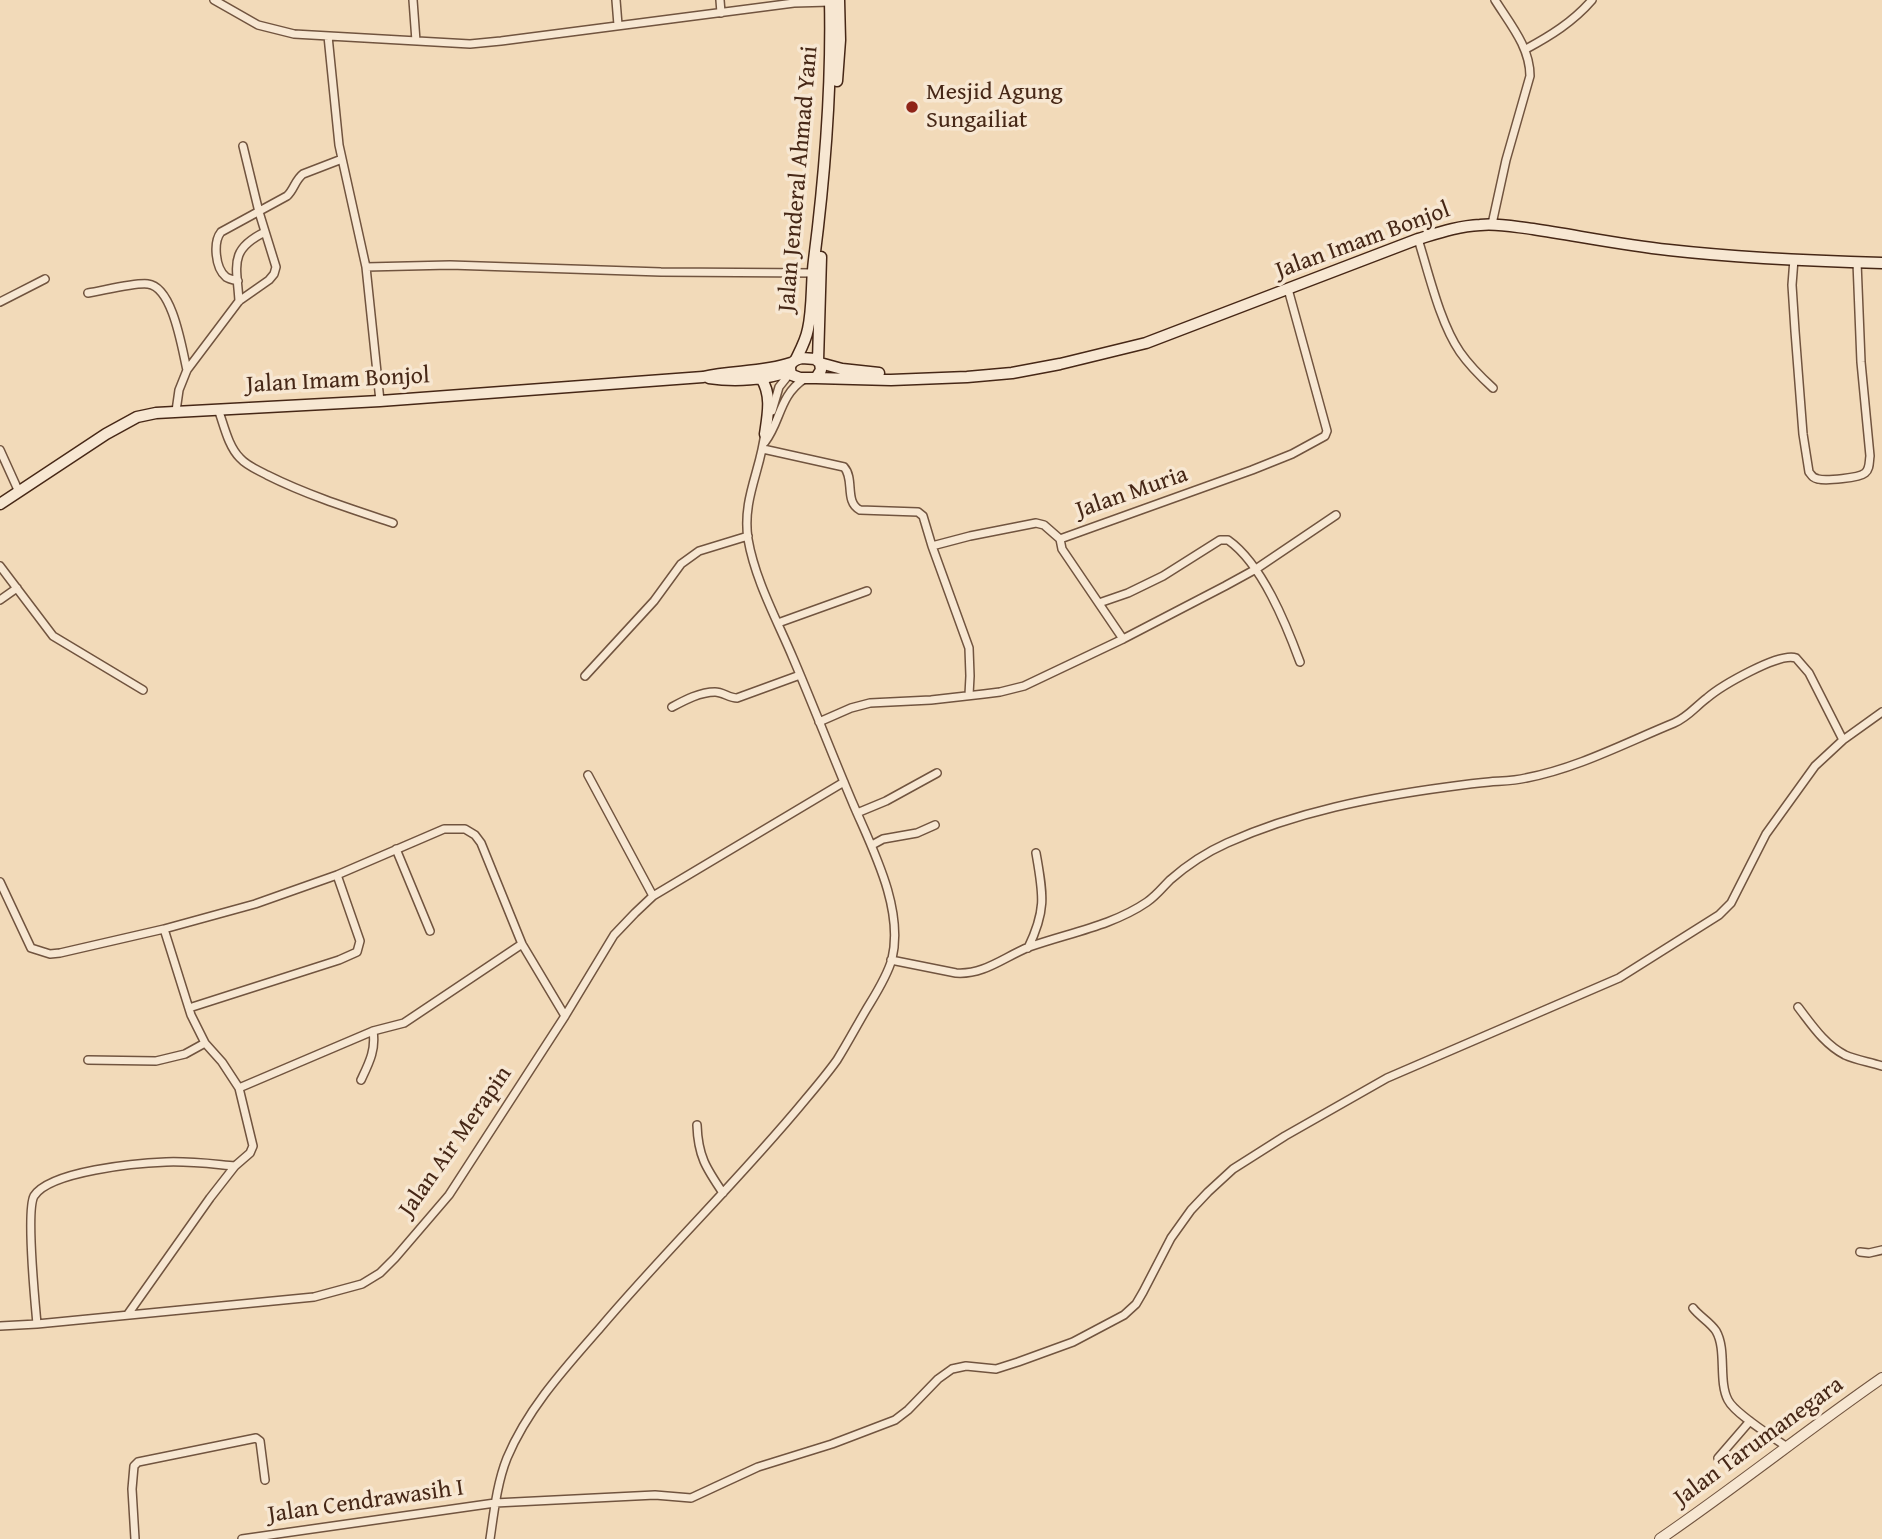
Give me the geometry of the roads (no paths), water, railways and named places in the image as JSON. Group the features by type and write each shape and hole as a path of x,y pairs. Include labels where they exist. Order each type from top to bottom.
{"main road":[{"name":"Jalan Jenderal Ahmad Yani","path":"792,366 808,328 833,153 840,40 833,1"},
{"name":"Jalan Imam Bonjol","path":"816,378 909,379 978,376 1060,365 1146,343 1418,240 1460,227 1492,224 1672,251 1882,263"},
{"name":"Jalan Jenderal Ahmad Yani","path":"816,273 819,362"},
{"path":"811,358 819,362 821,370 816,378 803,379 794,376 792,366 811,358"},
{"name":"Jalan Imam Bonjol","path":"819,362 842,369 909,379"},
{"name":"Jalan Imam Bonjol","path":"702,377 721,380 771,377 792,366"},
{"name":"Jalan Imam Bonjol","path":"0,504 106,434 137,417 176,411 380,401 702,377 792,366"},
{"path":"761,378 768,397 764,442"}],"street":[{"path":"214,0 258,25 294,34 483,43 794,3 833,1"},
{"path":"413,0 416,41"},
{"path":"617,0 618,25"},
{"path":"720,0 720,13"},
{"path":"1492,224 1506,160 1530,76 1526,49 1495,0"},
{"path":"1526,49 1556,33 1592,0"},
{"path":"328,36 339,145 366,267 380,401"},
{"path":"176,411 179,390 187,370 239,301 274,274 276,264 259,212 243,146"},
{"path":"238,281 224,275 217,257 216,241 221,232 287,196 298,177 342,159"},
{"path":"239,301 237,255 243,245 265,232"},
{"path":"1418,240 1455,343 1468,362 1493,388"},
{"path":"1794,259 1794,308 1803,435 1809,472 1818,479 1857,477 1869,467 1858,323 1857,262"},
{"path":"366,267 450,265 661,272 816,273"},
{"path":"0,302 45,279"},
{"path":"88,293 146,284 156,288 169,302 187,370"},
{"name":"Jalan Muria","path":"1123,639 1062,549 1060,539 1252,470 1292,454 1325,436 1327,431 1288,289"},
{"path":"490,1539 495,1503 507,1459 528,1419 555,1379 782,1128 837,1060 874,996 891,960 894,943 893,922 885,883 872,845 756,569 748,536 748,500 779,387 792,366"},
{"path":"764,442 771,434 784,399 803,379"},
{"path":"218,409 236,454 251,467 308,493 393,523"},
{"path":"764,442 844,467 849,475 851,501 860,510 918,512 923,516 967,639 970,662 969,695"},
{"path":"0,450 19,492"},
{"path":"819,722 870,703 931,700 1000,692 1024,685 1123,639 1256,569 1336,515"},
{"path":"932,546 1035,523 1044,525 1060,539"},
{"path":"585,676 654,601 669,579 689,558 708,547 748,536"},
{"path":"1099,603 1163,576 1220,540 1231,541 1256,569 1282,615 1300,662"},
{"path":"0,566 52,636 143,690"},
{"path":"0,600 17,588"},
{"path":"778,623 867,592"},
{"path":"891,960 965,974 981,971 1028,948 1131,912 1158,894 1170,880 1204,855 1242,836 1359,802 1433,789 1523,779 1573,765 1618,749 1680,720 1691,714 1717,690 1788,656 1797,657 1809,673 1843,740"},
{"path":"672,706 714,692 737,698 800,676"},
{"name":"Jalan Cendrawasih I","path":"242,1539 282,1536 495,1503 655,1495 695,1497 758,1467 845,1440 895,1419 952,1369 966,1366 996,1369 1073,1342 1124,1315 1136,1304 1171,1238 1191,1210 1208,1192 1244,1163 1285,1136 1387,1078 1619,978 1719,915 1731,903 1766,834 1815,766 1843,740 1882,712"},
{"path":"857,813 886,801 937,773"},
{"path":"588,775 653,896"},
{"name":"Jalan Air Merapin","path":"0,1326 314,1297 362,1284 380,1273 449,1195 614,935 635,912 653,896 844,782"},
{"path":"872,845 883,839 918,833 935,825"},
{"path":"0,882 31,948 41,952 60,953 255,904 337,876 444,829 465,830 475,835 487,856 522,944 565,1016"},
{"path":"396,849 430,931"},
{"path":"1028,948 1038,927 1042,907 1036,853"},
{"path":"189,1008 357,952 360,941 337,876"},
{"path":"128,1314 194,1220 253,1146 239,1088 222,1062 205,1044 189,1008 164,929"},
{"path":"239,1088 373,1031 404,1023 522,944"},
{"path":"1798,1007 1832,1047 1846,1055 1882,1066"},
{"path":"361,1080 375,1046 373,1031"},
{"path":"88,1060 156,1061 185,1054 205,1044"},
{"path":"697,1125 700,1152 723,1193"},
{"path":"37,1324 31,1207 34,1197 46,1185 74,1174 145,1164 189,1162 235,1166"},
{"path":"1860,1252 1882,1250"},
{"path":"1693,1308 1713,1327 1718,1336 1727,1399 1751,1421 1787,1447"},
{"name":"Jalan Tarumanegara","path":"1660,1539 1882,1378"},
{"path":"1718,1458 1751,1421"},
{"path":"135,1539 132,1489 134,1466 138,1462 257,1438 260,1441 265,1480"}],"place":[{"name":"Mesjid Agung Sungailiat","path":"912,107"}]}
